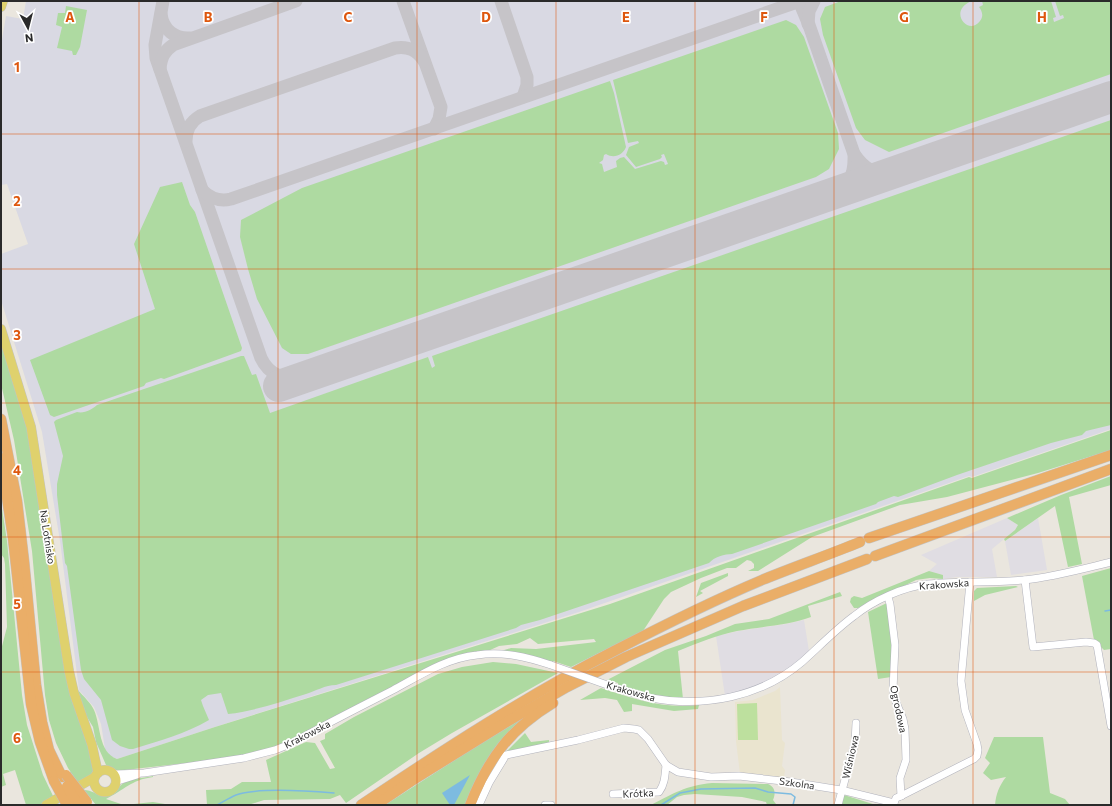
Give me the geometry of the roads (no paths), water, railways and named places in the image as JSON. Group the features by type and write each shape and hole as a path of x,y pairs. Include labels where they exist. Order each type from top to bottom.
{"highway":[{"path":"1,419 18,508 40,711 61,778 67,805"},
{"path":"361,805 437,754 547,688 614,651 735,592 865,540 1111,455"},
{"path":"1,458 15,550 30,701 40,742 61,778 85,804"},
{"path":"376,805 419,776 505,723 626,657 743,606 871,557 1111,469"},
{"path":"470,805 492,759 504,743 525,722 558,700 661,643"}],"main road":[{"path":"1,6 3,1"},
{"name":"Na Lotnisko","path":"1,329 31,427 68,671 102,774"},
{"path":"46,805 56,798 74,790 102,774 115,778 115,784 111,790 107,792 100,791 94,783 102,774"},
{"path":"74,790 93,787 97,788"}],"street":[{"name":"Krakowska","path":"102,774 144,773 224,761 275,750 290,744 434,668 462,657 488,654 508,654 528,658 645,697 676,701 715,700 744,694 763,686 788,672 854,616 888,597 921,585 1025,580 1060,574 1111,562"},
{"path":"1025,580 1033,647 1086,642 1097,645 1111,726"},
{"name":"Szkolna","path":"666,765 678,772 701,776 754,778 841,790 894,804 896,798 974,760 977,756 977,744 965,710 961,681 970,582"},
{"name":"Ogrodowa","path":"888,597 895,645 893,690 903,719 904,729 906,760 900,778 901,796"},
{"name":"Wiśniowa","path":"838,805 855,743 856,723"},
{"path":"479,805 489,782 506,755 578,740 624,728 639,730 648,739 666,765"},
{"name":"Krótka","path":"613,794 659,792 663,786 666,765"},
{"name":"Krakowska","path":"115,784 118,781 144,773"}],"water":[{"path":"470,775 454,805 450,805 442,793"}],"waterway":[{"path":"1105,611 1111,610"},
{"path":"661,805 680,793 701,789 755,788 768,792 791,794 795,797 793,805"},
{"path":"217,805 236,795 257,791 284,790 334,793"}]}
